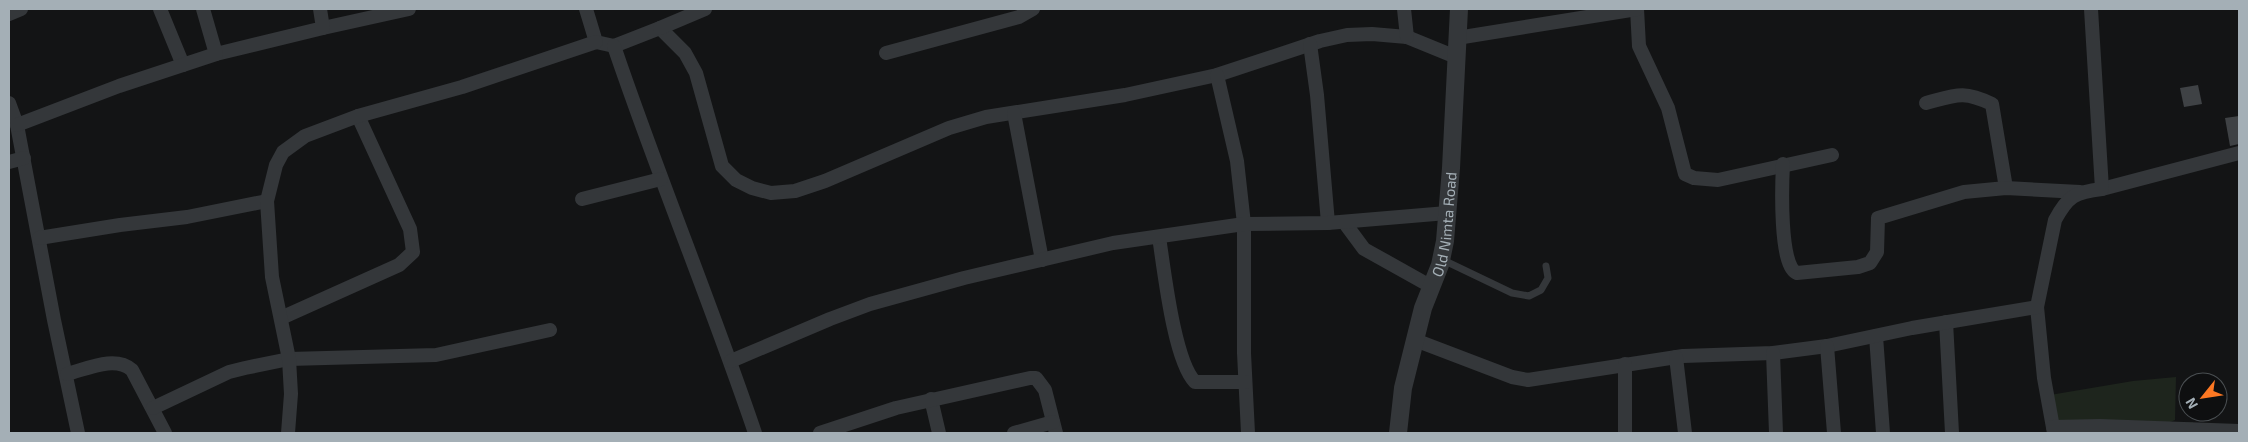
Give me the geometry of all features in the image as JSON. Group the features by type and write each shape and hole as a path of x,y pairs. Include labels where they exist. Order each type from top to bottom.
{"street":[{"path":"9,14 21,9"},
{"path":"160,9 183,65"},
{"path":"203,9 216,54"},
{"path":"320,9 323,28"},
{"path":"17,125 119,86 216,54 409,9"},
{"path":"586,9 596,42"},
{"path":"288,433 291,394 289,359 269,254 267,201 276,165 283,152 305,136 358,116 462,87 596,42 614,46 705,9"},
{"path":"886,53 1020,17 1033,9"},
{"path":"1404,9 1407,37"},
{"name":"Old Nimta Road","path":"1398,433 1403,388 1415,340 1441,259 1451,168 1459,9"},
{"path":"1457,38 1637,9 1639,46 1668,108 1685,174 1710,181 1832,155"},
{"path":"2091,9 2102,189"},
{"path":"660,28 685,53 696,73 722,166 736,180 752,188 771,193 795,191 825,182 949,128 986,117 1125,95 1218,74 1310,44 1347,35 1372,34 1407,37 1456,57"},
{"path":"1310,44 1317,95 1328,223"},
{"path":"614,46 755,433"},
{"path":"1218,74 1237,161 1244,224 1245,382 1248,433"},
{"path":"1926,102 1964,94 1992,104 2006,188"},
{"path":"9,103 17,125 24,158 54,320 78,433"},
{"path":"1014,114 1042,260"},
{"path":"280,318 399,266 413,252 410,229 358,116"},
{"path":"1783,164 1782,203 1786,253 1790,267 1797,273 1858,267 1870,263 1876,252 1878,218 1964,192 2006,188 2080,192 2102,189 2239,153"},
{"path":"9,162 24,158"},
{"path":"582,199 661,179"},
{"path":"2080,192 2067,202 2056,220 2037,307 2044,378 2053,430 2100,426 2239,431"},
{"path":"40,238 120,224 180,218 267,201"},
{"path":"730,362 870,304 1113,243 1244,224 1328,223 1447,212"},
{"path":"1344,222 1364,249 1432,287"},
{"path":"1159,237 1169,302 1188,376 1195,382 1205,384 1245,382"},
{"path":"1415,340 1512,377 1528,380 1676,357 1773,353 1827,346 1946,322 2037,307"},
{"path":"1946,322 1952,433"},
{"path":"153,408 230,372 289,359 436,355 550,330"},
{"path":"1876,336 1883,433"},
{"path":"1827,346 1834,433"},
{"path":"1773,353 1776,433"},
{"path":"1676,357 1685,433"},
{"path":"67,374 109,364 125,364 132,370 165,433"},
{"path":"1625,364 1626,433"},
{"path":"820,433 931,399 1036,378 1045,390 1055,428 1014,433"},
{"path":"931,399 939,433"}],"lane":[{"path":"1441,259 1512,293 1530,296 1541,290 1548,278 1546,266"}],"shaded area":[{"path":"2176,377 2175,420 2168,423 2193,422 2194,433 2053,427 2050,395 2133,381"}],"building":[{"path":"2198,85 2202,104 2184,107 2180,88"},
{"path":"2239,116 2239,144 2230,146 2225,118"}]}
